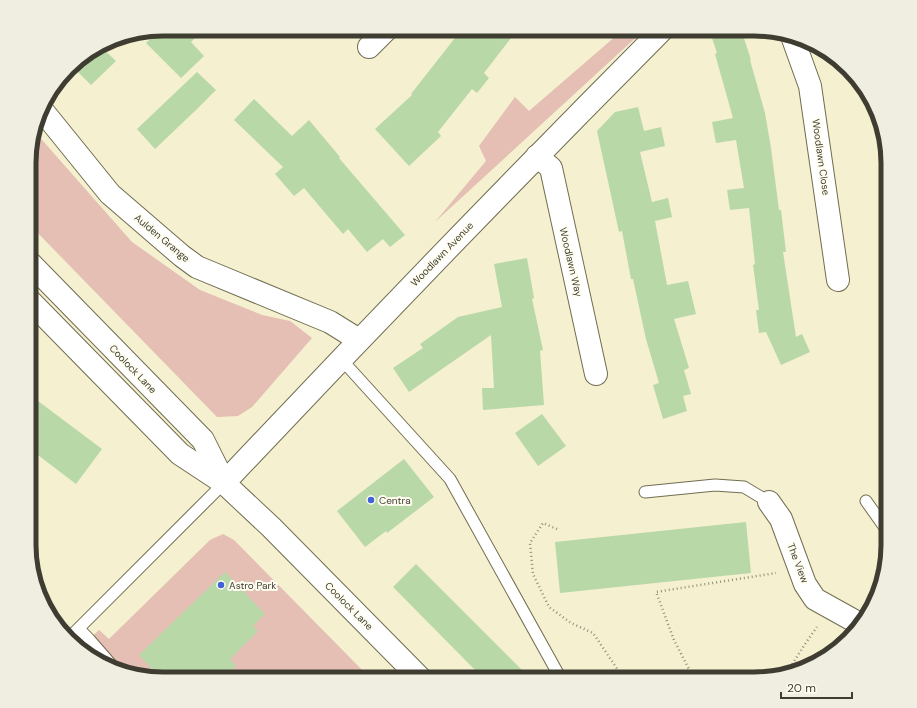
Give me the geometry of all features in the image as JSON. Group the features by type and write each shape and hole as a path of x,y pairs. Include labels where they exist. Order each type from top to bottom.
{"street":[{"path":"369,47 380,36"},
{"name":"Woodlawn Avenue","path":"224,483 341,358 656,36"},
{"name":"Woodlawn Close","path":"795,43 810,86 838,280"},
{"name":"Aulden Grange","path":"46,115 110,194 182,256 197,267 330,322 359,340"},
{"name":"Woodlawn Way","path":"537,156 551,168 596,374"},
{"name":"Coolock Lane","path":"36,269 203,440 224,483"},
{"name":"Coolock Lane","path":"36,307 180,454 224,483 271,527 414,672"},
{"name":"The View","path":"769,502 781,519 806,584 815,599 855,621"}],"lane":[{"path":"341,358 450,479 557,672"},
{"path":"73,634 224,483"},
{"path":"645,492 715,485 744,486 769,502"},
{"path":"866,501 881,522"},
{"path":"79,629 105,657"}],"path":[{"path":"557,529 543,523 530,543 533,574 549,607 571,623 593,633 619,672"},
{"path":"690,672 674,640 656,592 766,575 800,567"},
{"path":"791,666 805,644 832,608"}],"shaded area":[{"path":"616,36 638,36 435,222 486,161 479,146 515,97 529,111"},
{"path":"39,136 132,242 200,290 262,315 290,321 312,338 252,407 238,416 217,417 36,231 36,163"},
{"name":"Astro Park","path":"223,534 234,540 364,672 155,672 138,670 122,665 100,655 84,644 99,630 109,639 210,540"}],"building":[{"path":"197,36 191,42 204,56 181,78 146,43 152,37"},
{"path":"457,36 513,36 484,73 489,78 477,93 472,89 438,132 441,136 409,166 375,129 412,95 411,94"},
{"path":"711,36 743,36 765,113 779,210 781,210 786,252 783,252 796,337 802,334 810,352 781,365 766,332 759,333 756,310 759,310 753,265 755,264 749,208 730,210 727,190 744,188 736,140 716,143 712,122 733,118 715,54 717,53"},
{"path":"105,51 116,61 91,85 76,70 93,57"},
{"path":"197,72 216,90 155,149 137,129"},
{"path":"254,99 292,136 309,120 340,157 339,158 405,235 390,247 383,239 367,252 348,229 343,234 304,188 294,196 275,174 283,167 234,120"},
{"path":"638,107 644,131 661,127 665,146 640,152 652,202 668,198 672,217 655,221 667,285 688,281 696,314 674,319 689,368 684,370 691,394 683,396 687,411 663,419 653,385 659,383 646,339 633,279 631,279 622,231 619,232 597,131 615,112"},
{"path":"527,258 534,298 532,299 543,350 540,351 544,405 483,410 482,388 494,388 491,335 409,392 393,368 423,348 420,344 458,317 502,307 494,264"},
{"path":"36,400 102,449 76,484 36,454"},
{"path":"542,414 566,446 538,466 515,433"},
{"path":"404,459 434,497 387,533 386,531 365,547 337,511"},
{"path":"746,522 751,573 560,593 555,542"},
{"path":"416,564 524,672 477,672 393,587"},
{"name":"Astro Park","path":"225,572 265,614 253,626 258,631 230,659 236,666 230,672 155,672 139,655"}],"place":[{"name":"Centra","path":"371,500"},
{"name":"Astro Park","path":"221,585"}]}
